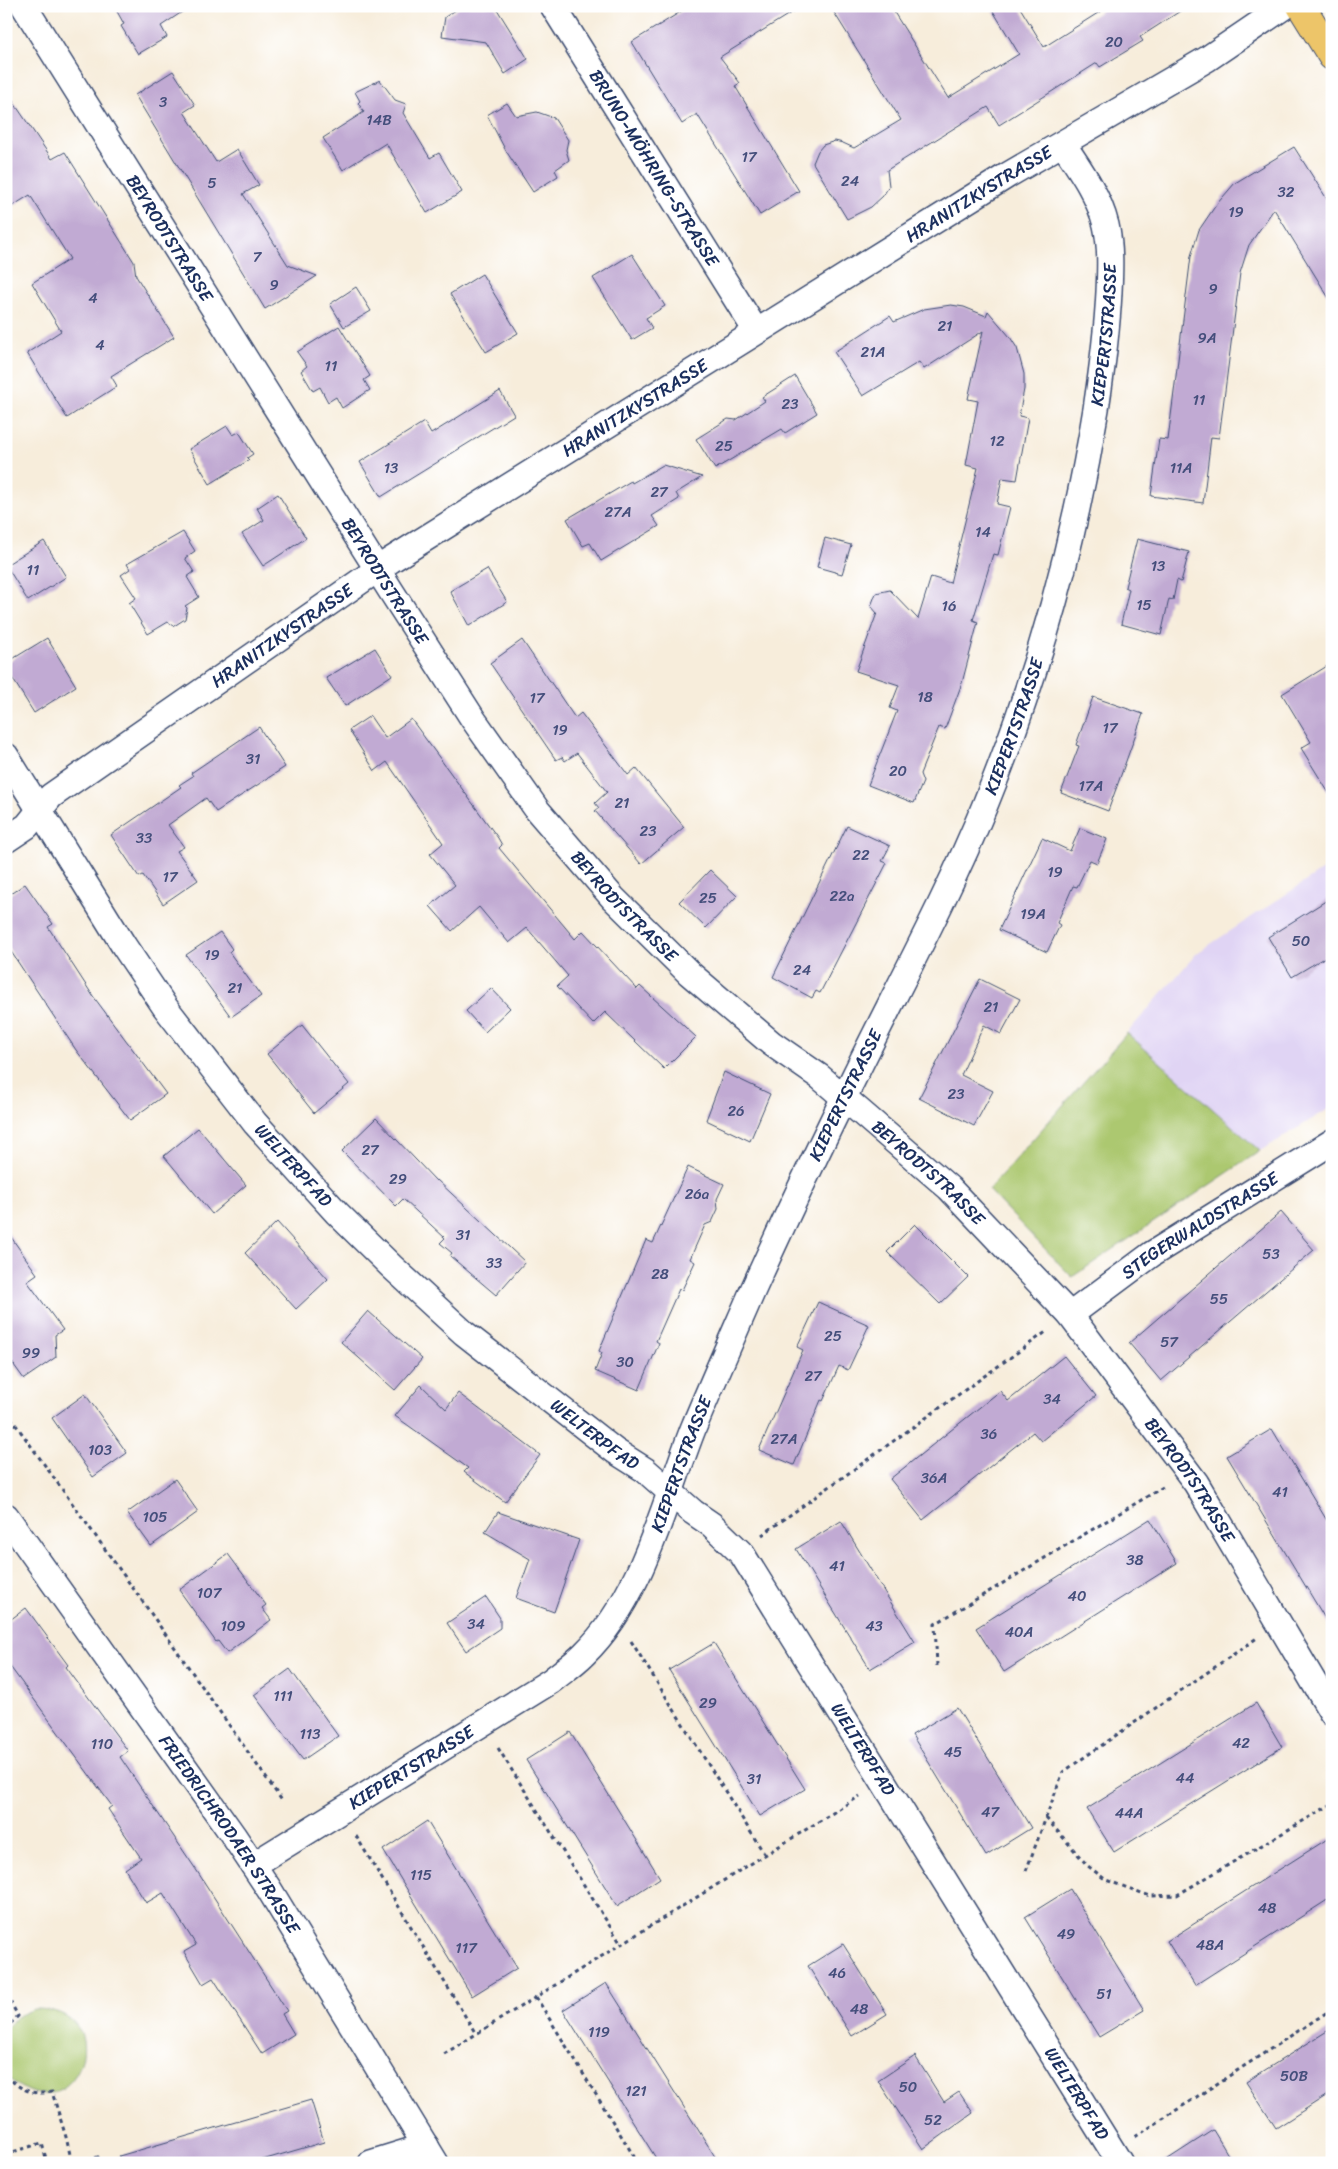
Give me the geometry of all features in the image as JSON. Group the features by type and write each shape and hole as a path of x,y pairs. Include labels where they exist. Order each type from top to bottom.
{"main road":[{"path":"1301,6 1332,56"}],"street":[{"path":"6,11 12,6"},
{"name":"BEYRODTSTRASSE","path":"24,6 377,570 473,719 538,811 613,898 689,973 771,1043 820,1077 949,1188 1070,1315 1196,1484 1332,1713"},
{"name":"BRUNO-MÖHRING-STRASSE","path":"554,6 756,331"},
{"name":"HRANITZKYSTRASSE","path":"6,840 27,826 51,796 377,570 1000,180 1207,59 1285,6"},
{"name":"KIEPERTSTRASSE","path":"253,1865 551,1681 582,1656 596,1641 627,1596 650,1548 693,1429 753,1291 844,1098 925,936 984,806 1029,685 1062,573 1088,459 1106,346 1110,271 1106,223 1096,198 1063,144"},
{"name":"WELTERPFAD","path":"6,756 124,946 165,1007 255,1123 391,1266 464,1332 602,1442 645,1470 731,1542 755,1572 1120,2163"},
{"name":"STEGERWALDSTRASSE","path":"1070,1315 1152,1254 1332,1142"},
{"name":"FRIEDRICHRODAER STRASSE","path":"6,1516 253,1865 431,2154"},
{"path":"371,2163 431,2154"}],"path":[{"path":"756,1539 1047,1332"},
{"path":"6,1410 283,1802"},
{"path":"937,1666 935,1624 1164,1487"},
{"path":"630,1638 765,1855"},
{"path":"1026,1871 1062,1772 1257,1638"},
{"path":"494,1741 620,1944"},
{"path":"444,2054 867,1792"},
{"path":"1046,1818 1088,1866 1106,1880 1150,1896 1177,1896 1332,1804"},
{"path":"353,1831 476,2034"},
{"path":"6,1994 18,2016 6,2028"},
{"path":"536,1997 638,2163"},
{"path":"1130,2140 1332,2008"},
{"path":"6,2075 16,2085 28,2092 42,2094 52,2092 72,2161 61,2163"},
{"path":"6,2154 42,2143 47,2163"},
{"path":"80,2163 98,2156 99,2163"}],"shaded area":[{"path":"1332,864 1332,1107 1260,1151 1127,1033 1197,953"}],"green space":[{"path":"1127,1033 1260,1151 1072,1277 988,1190"},
{"path":"34,2009 62,2014 78,2028 84,2047 80,2067 68,2084 51,2093 30,2092 6,2075 6,2028 18,2016"}],"building":[{"path":"114,6 191,6 161,26 167,37 138,54 121,26 124,24"},
{"path":"462,6 495,6 528,59 505,74 486,42 442,36 445,17"},
{"path":"690,6 802,6 720,57 740,83 735,86 799,191 760,215 697,114 682,124 632,42"},
{"path":"830,6 890,6 948,98 1019,54 990,6 1019,6 1044,47 1109,6 1188,6 1140,37 1143,41 1100,67 1097,63 999,125 988,107 887,170 889,186 883,196 871,207 847,219 813,163 818,151 823,145 835,141 854,148 901,120"},
{"path":"173,71 195,105 184,112 216,162 237,149 259,185 243,194 288,265 317,276 265,309 135,95"},
{"path":"380,80 395,100 406,104 403,113 430,158 439,153 462,192 427,213 386,143 343,170 323,138 364,112 358,103 360,101 355,92"},
{"path":"6,91 52,159 65,152 134,262 136,276 174,337 111,376 117,386 67,418 27,353 61,331 32,283 70,259 30,195 6,210"},
{"path":"507,103 516,116 537,112 554,118 568,140 566,150 569,160 555,170 558,176 533,192 506,151 487,115"},
{"path":"1294,147 1332,207 1332,303 1274,209 1249,245 1240,273 1219,438 1211,437 1203,503 1151,496 1159,439 1168,440 1191,256 1199,230 1216,205 1235,183"},
{"path":"632,254 665,306 646,318 652,328 632,340 593,278"},
{"path":"482,274 518,333 486,352 450,294"},
{"path":"356,287 371,311 344,327 330,304"},
{"path":"951,305 964,307 986,316 988,311 1010,337 1017,348 1024,374 1024,389 1019,416 1028,418 1017,480 1002,478 997,504 1010,507 998,555 993,554 973,620 978,622 962,683 945,729 939,727 920,774 923,782 914,803 868,785 897,711 890,708 899,685 856,671 877,613 871,606 876,593 890,590 918,619 931,577 950,583 978,468 966,465 978,401 968,399 983,331 924,369 919,362 863,396 834,352 890,316 894,322 924,309"},
{"path":"339,326 370,376 364,380 370,390 342,408 336,397 328,402 320,387 313,391 301,371 307,366 297,352"},
{"path":"795,376 817,413 785,433 782,429 715,469 696,439 728,419 736,420 765,401 762,397"},
{"path":"500,391 514,415 381,497 360,462 424,422 431,434"},
{"path":"227,426 233,435 239,432 253,454 247,458 249,460 210,484 189,449"},
{"path":"663,465 702,477 676,493 679,499 652,516 659,526 601,561 590,543 583,546 567,519 631,481 632,483"},
{"path":"278,494 306,538 263,566 242,534 264,520 257,508"},
{"path":"183,532 195,551 185,558 194,572 187,577 199,597 185,606 187,608 185,619 174,626 168,622 148,634 129,603 136,598 121,575 130,569 127,564"},
{"path":"825,538 851,545 842,574 817,567"},
{"path":"1137,539 1189,552 1181,582 1177,580 1173,600 1169,599 1161,635 1121,624 1129,589 1125,587"},
{"path":"44,541 66,577 28,601 6,565"},
{"path":"487,569 507,602 469,626 450,591"},
{"path":"47,638 76,686 34,713 6,668 6,663"},
{"path":"522,640 575,718 581,713 628,775 636,768 684,827 641,864 595,811 599,808 595,803 607,792 577,753 565,761 562,757 556,760 490,663"},
{"path":"375,648 392,675 345,706 326,678"},
{"path":"1332,663 1332,798 1301,748 1311,742 1282,694"},
{"path":"1093,697 1143,714 1108,811 1061,793 1079,746 1076,745"},
{"path":"370,716 385,738 411,719 498,838 502,845 499,848 575,939 583,931 637,989 640,986 696,1037 664,1069 605,1012 593,1024 557,986 568,976 527,928 509,943 479,907 452,931 430,906 455,885 430,854 443,843 387,762 375,771 349,730"},
{"path":"259,727 285,767 216,812 206,798 168,825 184,847 177,851 198,880 163,904 143,875 139,877 111,835 181,787 179,785 193,776 191,773"},
{"path":"847,826 890,846 882,861 887,863 820,993 816,991 812,998 773,977"},
{"path":"1080,828 1107,839 1097,863 1090,860 1077,887 1073,886 1057,923 1060,925 1047,952 999,930 1042,838 1070,851"},
{"path":"710,870 737,896 706,928 679,902"},
{"path":"25,884 53,924 48,927 93,996 166,1094 130,1120 76,1050 6,944 6,897"},
{"path":"1332,897 1332,953 1292,977 1268,937"},
{"path":"220,932 232,949 229,952 261,996 231,1017 186,955"},
{"path":"980,979 1020,999 1001,1034 984,1025 961,1075 993,1091 974,1126 919,1098"},
{"path":"491,988 510,1008 485,1032 466,1011"},
{"path":"302,1025 349,1084 314,1113 267,1054"},
{"path":"724,1072 770,1094 750,1141 706,1120"},
{"path":"376,1118 436,1181 525,1262 496,1295 450,1256 452,1253 440,1243 445,1238 403,1199 396,1206 342,1151"},
{"path":"198,1128 246,1185 212,1214 164,1156"},
{"path":"688,1167 724,1184 717,1199 718,1209 712,1222 705,1225 690,1259 695,1262 682,1290 679,1289 656,1341 659,1343 639,1390 595,1371 602,1353 599,1351 646,1240 653,1243"},
{"path":"1281,1212 1314,1250 1161,1381 1129,1343"},
{"path":"277,1222 328,1279 296,1309 245,1253"},
{"path":"915,1224 968,1277 940,1304 887,1252"},
{"path":"6,1230 37,1274 27,1281 63,1330 55,1335 56,1357 24,1379 6,1354"},
{"path":"818,1302 869,1325 848,1370 839,1366 823,1401 821,1400 794,1465 759,1450 803,1350 797,1347"},
{"path":"368,1311 422,1359 395,1390 341,1342"},
{"path":"1064,1356 1096,1396 1041,1441 1033,1432 923,1520 890,1479 1000,1391 1008,1401"},
{"path":"421,1385 446,1409 458,1393 540,1455 505,1502 464,1472 468,1468 395,1416"},
{"path":"85,1394 127,1453 93,1477 52,1418"},
{"path":"1272,1429 1332,1529 1332,1630 1227,1456"},
{"path":"175,1479 198,1512 151,1546 127,1513"},
{"path":"498,1512 579,1540 554,1612 516,1598 530,1559 485,1532"},
{"path":"1150,1519 1177,1563 1004,1672 976,1628"},
{"path":"841,1521 915,1642 870,1669 796,1549"},
{"path":"228,1554 266,1605 262,1608 271,1620 227,1653 218,1641 216,1642 179,1590"},
{"path":"486,1597 500,1618 500,1628 466,1651 447,1623"},
{"path":"26,1608 68,1665 66,1667 128,1751 120,1757 197,1871 287,2011 282,2014 294,2034 262,2054 213,1978 203,1984 184,1952 196,1945 163,1893 146,1903 125,1869 141,1858 108,1809 112,1806 6,1661 6,1623"},
{"path":"714,1643 805,1789 760,1816 669,1670"},
{"path":"290,1669 338,1736 303,1760 254,1695"},
{"path":"1256,1703 1282,1747 1114,1852 1087,1809"},
{"path":"957,1708 1031,1828 986,1856 912,1735"},
{"path":"570,1732 660,1878 617,1906 526,1760"},
{"path":"427,1821 517,1968 472,1996 383,1850"},
{"path":"1332,1836 1332,1897 1195,1985 1167,1941"},
{"path":"1070,1889 1144,2010 1099,2037 1025,1917"},
{"path":"843,1944 887,2014 852,2036 808,1966"},
{"path":"606,1983 719,2163 659,2163 563,2010"},
{"path":"1332,2028 1332,2092 1276,2128 1246,2082"},
{"path":"915,2056 944,2102 959,2092 973,2113 923,2149 878,2081"},
{"path":"311,2100 324,2142 252,2163 120,2163 119,2156"},
{"path":"1213,2130 1233,2163 1162,2163"}]}
